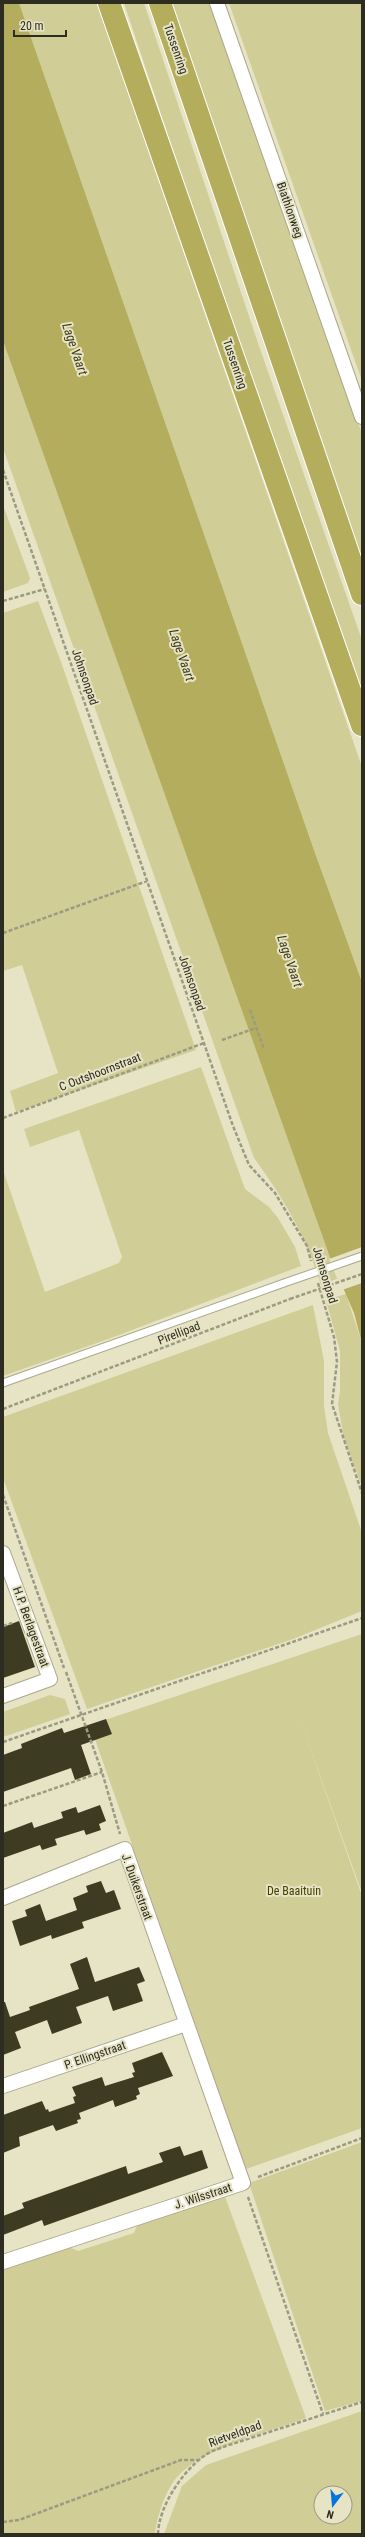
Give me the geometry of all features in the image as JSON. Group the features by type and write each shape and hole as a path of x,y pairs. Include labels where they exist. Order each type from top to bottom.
{"highway":[{"name":"Tussenring","path":"109,3 362,725"},
{"name":"Tussenring","path":"160,3 362,594"}],"street":[{"name":"Biathlonweg","path":"217,3 362,417"},
{"name":"H.P. Berlagestraat","path":"3,1552 50,1679 3,1696"},
{"name":"J. Duikerstraat","path":"3,1898 125,1849 186,2024"},
{"name":"P. Ellingstraat","path":"3,2086 186,2024"},
{"name":"J. Wilsstraat","path":"3,2262 243,2183 186,2024"}],"lane":[{"path":"3,1383 362,1256"}],"path":[{"name":"Johnsonpad","path":"3,470 204,1043 249,1165 275,1194 307,1246 313,1268"},
{"path":"3,601 45,589"},
{"path":"3,933 147,881"},
{"path":"250,1010 264,1049"},
{"path":"222,1040 256,1028"},
{"name":"C Outshoornstraat","path":"3,1118 204,1043"},
{"name":"Pirellipad","path":"3,1409 362,1274"},
{"name":"Johnsonpad","path":"317,1282 334,1337 337,1362 332,1404 362,1493"},
{"path":"3,1495 102,1772 125,1849"},
{"path":"3,1742 362,1618"},
{"path":"3,1806 102,1772"},
{"path":"323,2414 243,2183 362,2138"},
{"name":"Rietveldpad","path":"158,2534 166,2507 185,2473 205,2455 226,2446 362,2402"},
{"path":"3,2522 19,2520 181,2460 198,2460"}],"green space":[{"path":"19,3 97,3 362,767 362,982 315,853"},
{"path":"124,3 144,3 259,346 362,640 362,698 237,342"},
{"path":"171,3 211,3 362,434 362,561"},
{"path":"229,3 362,3 362,381"},
{"path":"3,341 339,1278 321,1285 308,1250 293,1218 275,1188 254,1158 3,448"},
{"path":"3,505 30,578 28,583 3,592"},
{"path":"38,601 61,662 196,1050 16,1112 10,1091 58,1073 22,965 3,971 3,613"},
{"path":"201,1067 245,1189 269,1207 278,1218 295,1247 301,1266 111,1338 3,1376 3,1170 45,1292 119,1263 122,1257 79,1130 30,1147 24,1129"},
{"path":"346,1294 362,1343 362,1487 344,1438 338,1405 340,1391 340,1351 326,1300"},
{"path":"313,1305 324,1361 324,1406 328,1433 362,1533 362,1611 293,1639 87,1709 3,1478 3,1417"},
{"name":"De Baaituin","path":"362,1634 362,1893 297,1711 362,1896 362,2128 246,2169 90,1725"},
{"path":"50,1695 65,1699 70,1714 3,1737 3,1712"},
{"path":"362,2142 362,2401 325,2411 249,2183"},
{"path":"224,2194 306,2418 221,2448 191,2465 179,2475 170,2487 160,2511 155,2534 3,2534 3,2270 69,2247 78,2251 134,2233 138,2223"},
{"path":"362,2411 362,2534 164,2534 182,2486 206,2465"}],"water":[{"name":"Lage Vaart","path":"3,3 19,3 315,853 362,982 362,1343 354,1313 331,1260 3,341"}],"pier":[{"path":"362,1247 362,1283 342,1290 329,1259"}],"building":[{"path":"19,1621 35,1667 3,1678 3,1627"},
{"path":"106,1719 112,1734 81,1745 91,1774 75,1780 71,1768 3,1792 3,1755 22,1748 21,1744 62,1728 64,1733"},
{"path":"100,1805 106,1821 99,1824 101,1830 86,1835 84,1830 55,1839 57,1845 42,1850 40,1845 3,1858 3,1833 32,1822 34,1828 63,1818 61,1812 76,1807 78,1813"},
{"path":"101,1881 106,1893 114,1890 121,1909 82,1922 84,1928 52,1939 51,1935 20,1946 12,1921 27,1916 25,1910 40,1904 46,1921 77,1910 73,1898 88,1892 86,1886"},
{"path":"87,1957 95,1982 139,1967 145,1981 137,1984 143,2001 113,2011 108,1996 76,2007 82,2023 52,2034 47,2020 15,2032 21,2048 3,2055 3,2002 5,2002 10,2017 30,2010 29,2007 79,1989 70,1964"},
{"path":"162,2052 173,2076 138,2088 140,2094 136,2096 137,2099 115,2107 113,2100 79,2113 81,2119 77,2120 78,2123 56,2131 53,2125 19,2137 20,2146 3,2153 3,2115 42,2101 46,2110 48,2109 49,2112 75,2103 73,2097 76,2096 72,2087 102,2077 105,2086 134,2077 132,2073 135,2072 132,2063"},
{"path":"180,2146 184,2156 202,2150 208,2168 44,2226 42,2220 3,2235 3,2216 24,2208 22,2203 126,2166 128,2174 163,2162 159,2153"}]}
